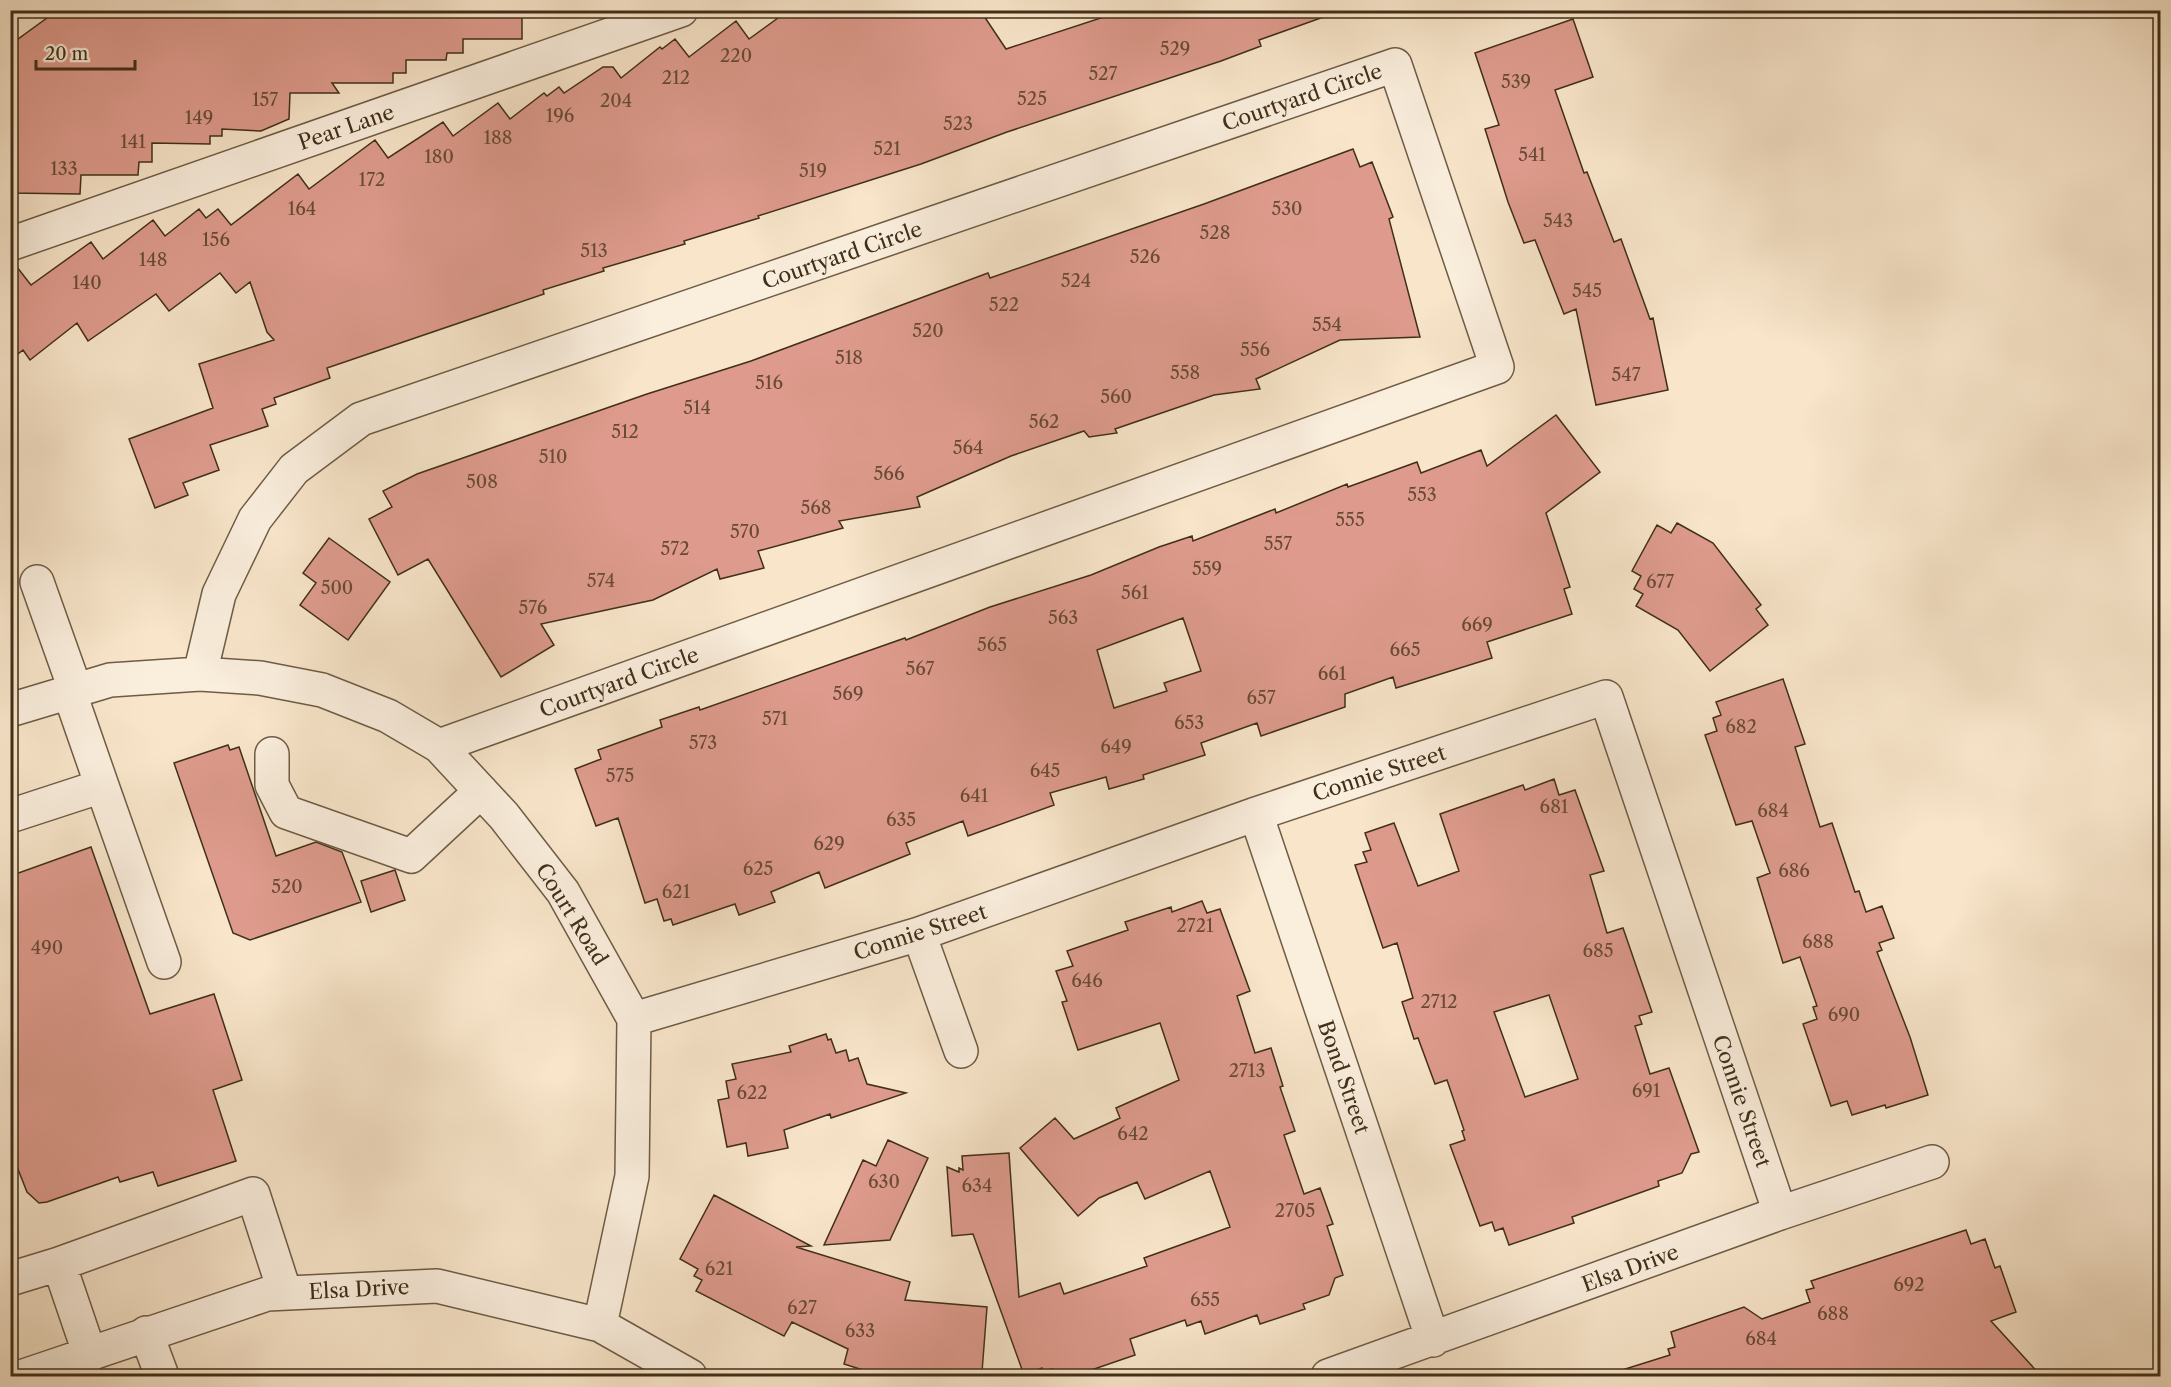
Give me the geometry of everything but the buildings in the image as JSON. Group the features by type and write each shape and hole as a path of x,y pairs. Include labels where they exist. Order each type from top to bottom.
{"street":[{"name":"Pear Lane","path":"10,244 681,10"},
{"name":"Courtyard Circle","path":"200,674 219,594 255,519 294,469 361,419 1395,65 1497,367 440,746"},
{"path":"37,582 102,786 164,962"},
{"path":"10,710 110,680 200,674"},
{"name":"Court Road","path":"200,674 260,678 322,690 388,716 440,746 504,816 563,892 634,1019 632,1176 600,1324"},
{"name":"Connie Street","path":"634,1019 919,934 1256,814 1606,697 1780,1213"},
{"path":"272,754 272,785 286,812 411,856 481,791"},
{"path":"10,816 102,786"},
{"name":"Bond Street","path":"1256,814 1433,1340"},
{"path":"919,934 961,1051"},
{"name":"Elsa Drive","path":"1328,1377 1780,1213 1932,1162"},
{"path":"10,1279 59,1264 253,1194 285,1293"},
{"path":"59,1264 90,1354"},
{"name":"Elsa Drive","path":"24,1377 267,1294 436,1286 600,1324 690,1377"},
{"path":"146,1334 162,1377"}]}
